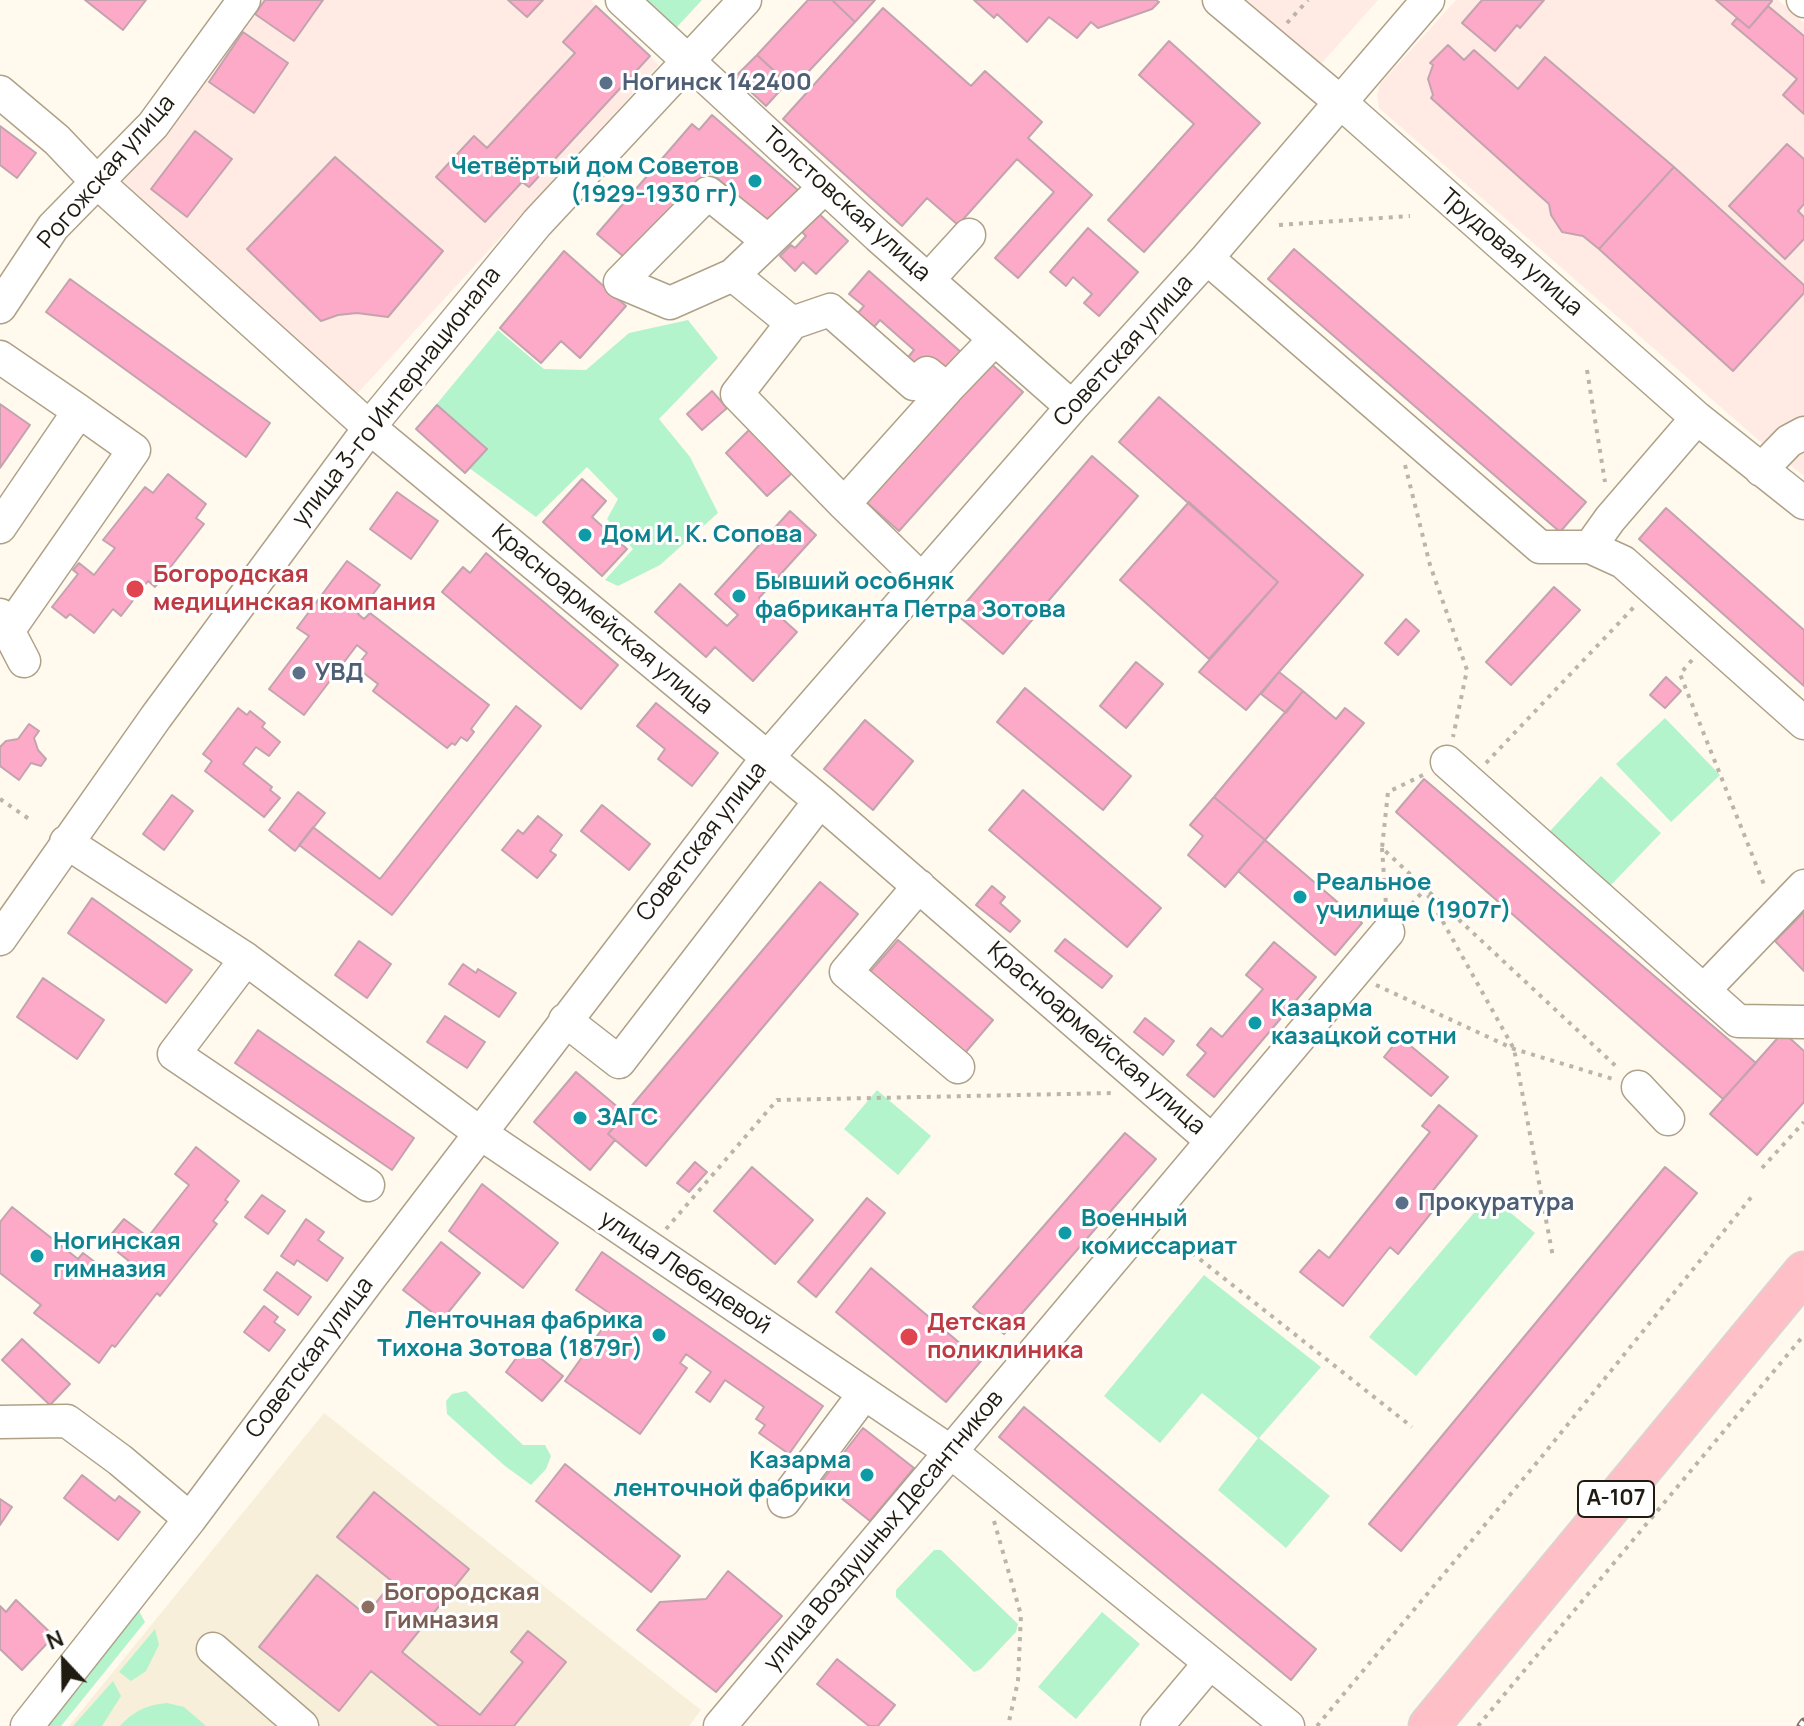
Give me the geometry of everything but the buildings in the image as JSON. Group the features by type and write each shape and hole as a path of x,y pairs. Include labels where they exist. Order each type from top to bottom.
{"main road":[{"name":"А-107","path":"1429,1726 1804,1272"}],"street":[{"name":"Рогожская улица","path":"0,307 53,227 153,125 244,0"},
{"name":"Толстовская улица","path":"622,0 825,187 1072,407"},
{"name":"улица 3-го Интернационала","path":"0,939 66,842 369,427 537,223 745,0"},
{"name":"Трудовая улица","path":"1219,0 1339,101 1697,418 1804,503"},
{"name":"Советская улица","path":"27,1726 190,1519 565,1020 768,757 1072,407 1207,258 1428,0"},
{"name":"Красноармейская улица","path":"0,92 57,140 96,181 369,427 820,801 1211,1140"},
{"path":"768,241 708,193 620,282 670,303 733,275 825,187"},
{"path":"928,280 969,235"},
{"path":"1207,258 1540,547 1590,547 1623,562 1804,723"},
{"path":"733,275 792,323"},
{"path":"922,580 737,394 792,323 830,310 914,384 927,373 947,389"},
{"path":"844,504 995,339"},
{"path":"0,357 134,450 4,623 24,661"},
{"path":"0,527 79,411"},
{"path":"1590,547 1610,519 1697,418"},
{"path":"1761,470 1799,432"},
{"path":"1458,772 1738,1021 1804,1022"},
{"path":"565,1020 619,1062 820,801"},
{"name":"улица Лебедевой","path":"66,842 246,959 480,1133 951,1452 1288,1726"},
{"path":"919,886 846,972 958,1067"},
{"path":"1704,990 1804,886"},
{"name":"улица Воздушных Десантников","path":"720,1726 1388,932"},
{"path":"246,959 174,1054 368,1185"},
{"path":"1638,1087 1668,1119"},
{"path":"784,1501 864,1394"},
{"path":"0,1422 67,1421 120,1460 190,1519"},
{"path":"213,1649 302,1726"},
{"path":"1157,1726 1209,1664"}],"path":[{"path":"1280,31 1308,0"},
{"path":"1279,225 1410,216"},
{"path":"1587,370 1610,519"},
{"path":"1404,463 1430,565 1467,670 1458,772"},
{"path":"1388,932 1382,848 1388,792 1458,772 1652,588"},
{"path":"1680,674 1776,915"},
{"path":"0,799 32,821"},
{"path":"1382,848 1638,1087"},
{"path":"1425,889 1514,1049 1553,1257"},
{"path":"1352,974 1514,1049 1638,1087"},
{"path":"650,1249 777,1100 1121,1093"},
{"path":"1762,1168 1804,1122"},
{"path":"1317,1726 1539,1460 1753,1195"},
{"path":"1192,1253 1412,1427"},
{"path":"1478,1726 1804,1335"},
{"path":"981,1477 1021,1615 1018,1681 1008,1726"}],"shaded area":[{"path":"261,0 591,0 659,65 355,396 123,181"},
{"path":"1244,0 1378,0 1321,64"},
{"path":"1456,0 1778,0 1804,23 1804,476 1763,444 1379,108 1377,95 1380,84"},
{"name":"Богородская Гимназия","path":"324,1413 701,1710 689,1726 69,1726"}],"green space":[{"path":"645,0 702,0 676,28"},
{"path":"688,320 718,358 659,419 690,457 718,513 660,565 618,586 605,580 633,549 607,519 618,499 587,467 536,517 416,429 498,330 544,369 586,370 629,333"},
{"path":"1665,718 1720,775 1671,822 1616,764"},
{"path":"1601,776 1661,833 1608,888 1550,831"},
{"path":"877,1090 931,1136 898,1175 844,1129"},
{"path":"1489,1195 1535,1233 1416,1376 1369,1337"},
{"path":"1204,1275 1321,1367 1259,1438 1330,1496 1286,1548 1218,1490 1258,1438 1202,1393 1160,1443 1104,1396"},
{"path":"466,1391 523,1445 545,1445 551,1456 546,1469 531,1485 447,1414 446,1401 452,1394"},
{"path":"934,1550 941,1550 1018,1624 1016,1632 981,1669 974,1672 896,1597 896,1590"},
{"path":"139,1611 145,1622 61,1726 49,1726"},
{"path":"1102,1612 1140,1644 1076,1719 1038,1687"},
{"path":"155,1629 159,1645 146,1671 131,1681 119,1672"},
{"path":"113,1681 121,1696 102,1726 73,1726"},
{"path":"167,1703 184,1707 206,1726 120,1726 141,1710"}],"railway":[{"path":"1801,1726 1804,1722"}],"place":[{"name":"Ногинск 142400","path":"606,83"},
{"name":"Четвёртый дом Советов (1929-1930 гг)","path":"755,181"},
{"name":"Дом И. К. Сопова","path":"585,535"},
{"name":"Богородская медицинская компания","path":"135,589"},
{"name":"Бывший особняк фабриканта Петра Зотова","path":"739,596"},
{"name":"УВД","path":"299,673"},
{"name":"Реальное училище (1907г)","path":"1300,897"},
{"name":"Казарма казацкой сотни","path":"1255,1023"},
{"name":"ЗАГС","path":"580,1118"},
{"name":"Прокуратура","path":"1402,1203"},
{"name":"Военный комиссариат","path":"1065,1233"},
{"name":"Ногинская гимназия","path":"37,1256"},
{"name":"Ленточная фабрика Тихона Зотова (1879г)","path":"659,1335"},
{"name":"Детская поликлиника","path":"909,1337"},
{"name":"Казарма ленточной фабрики","path":"867,1475"},
{"name":"Богородская Гимназия","path":"368,1607"}]}
